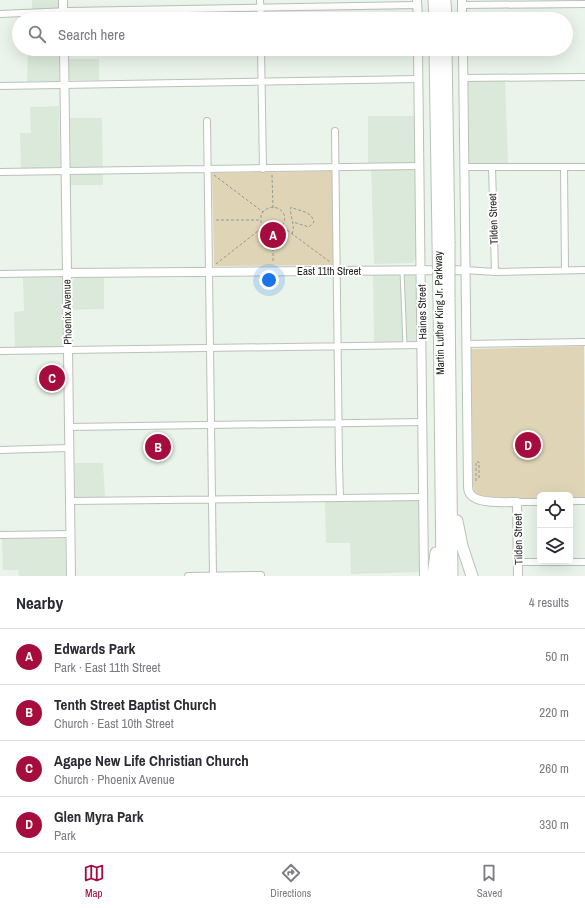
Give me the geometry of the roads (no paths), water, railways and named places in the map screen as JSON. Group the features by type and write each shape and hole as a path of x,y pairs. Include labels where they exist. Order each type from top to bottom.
{"highway":[{"path":"434,0 435,12"},
{"path":"445,0 446,12"},
{"name":"Martin Luther King Jr. Parkway","path":"435,56 451,467 452,576"},
{"name":"Martin Luther King Jr. Parkway","path":"443,241 446,56"},
{"name":"Martin Luther King Jr. Parkway","path":"442,576 441,513 444,297"},
{"path":"451,467 459,534 465,558 472,576"},
{"path":"433,576 441,513"}],"street":[{"path":"63,0 63,12"},
{"path":"260,0 260,9"},
{"path":"68,12 260,9 417,3"},
{"path":"462,3 585,4"},
{"path":"0,14 12,14"},
{"name":"Phoenix Avenue","path":"64,56 71,576"},
{"path":"261,56 263,169"},
{"name":"Haines Street","path":"418,56 424,576"},
{"path":"463,56 469,492 478,500 537,502"},
{"path":"463,78 585,77"},
{"path":"0,86 419,79"},
{"path":"207,122 210,171 209,272 213,576"},
{"path":"335,132 340,498"},
{"path":"0,172 210,171 420,166"},
{"path":"464,167 585,167"},
{"name":"Tilden Street","path":"492,167 495,272"},
{"path":"564,167 565,270"},
{"name":"East 11th Street","path":"0,274 421,270 495,272 585,270"},
{"path":"466,344 585,342"},
{"path":"0,351 422,345"},
{"path":"69,428 423,422"},
{"path":"0,450 69,448"},
{"path":"70,501 424,497"},
{"path":"573,502 585,501"},
{"name":"Tilden Street","path":"517,502 518,576"},
{"path":"0,535 70,534"},
{"path":"518,562 585,562"},
{"path":"188,576 261,575"}],"lane":[{"path":"402,271 405,345"}],"place":[{"name":"Edwards Park","path":"273,235"},
{"name":"Agape New Life Christian Church","path":"52,378"},
{"name":"Glen Myra Park","path":"528,445"},
{"name":"Tenth Street Baptist Church","path":"158,447"}]}
